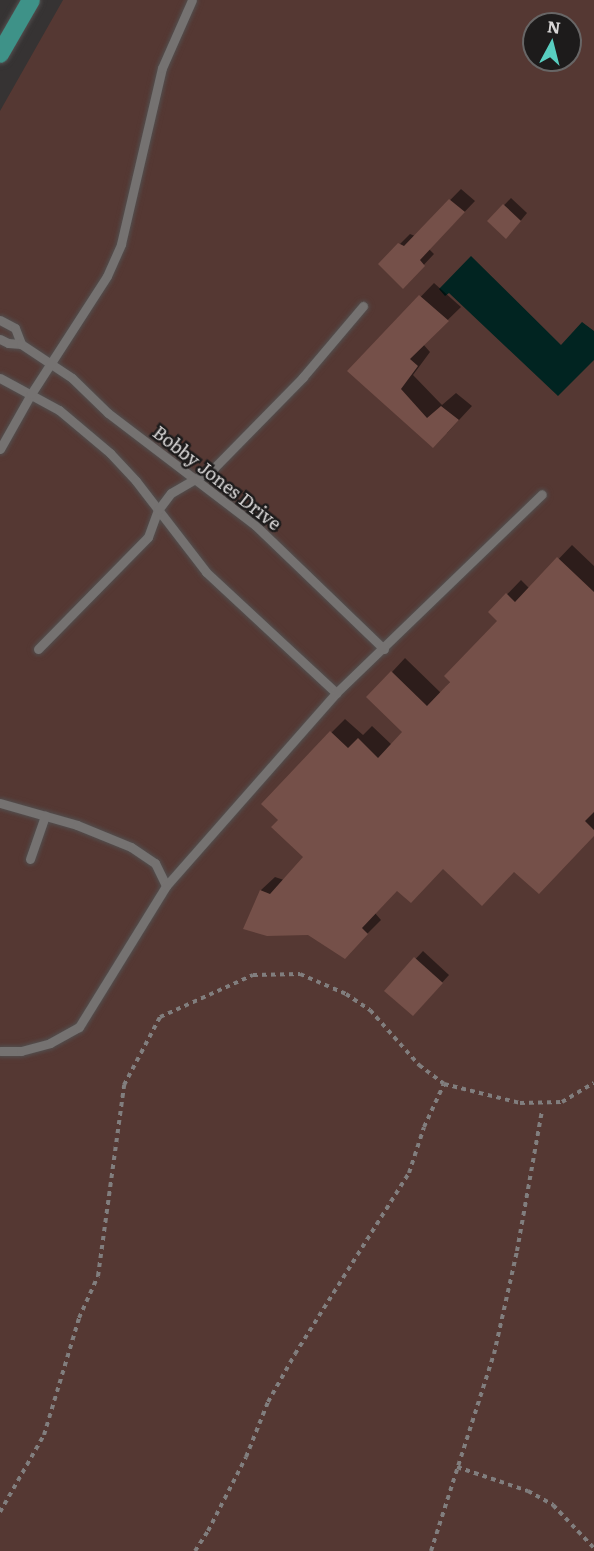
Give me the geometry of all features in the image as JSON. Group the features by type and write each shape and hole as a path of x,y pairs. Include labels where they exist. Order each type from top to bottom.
{"highway":[{"path":"0,54 31,0"}],"lane":[{"path":"0,449 31,394 107,276 121,244 162,68 192,0"},
{"path":"38,649 148,537 158,510 171,494 214,468 303,377 363,306"},
{"name":"Bobby Jones Drive","path":"0,320 15,328 21,344"},
{"name":"Bobby Jones Drive","path":"0,339 8,343 21,344 51,362 72,378 108,413 255,525 384,649"},
{"path":"1,377 83,428 110,453 206,572 336,693"},
{"path":"0,1052 21,1051 50,1043 79,1027 166,886 336,693 542,494"},
{"path":"0,803 77,825 131,848 155,863 166,886"},
{"path":"30,859 45,816"}],"path":[{"path":"0,1512 44,1435 79,1318 98,1276 124,1085 160,1017 253,975 300,974 346,994 370,1010 418,1065 444,1084 520,1103 562,1102 594,1083"},
{"path":"195,1551 235,1478 268,1402 295,1354 409,1173 424,1127 444,1084"},
{"path":"431,1551 494,1354 517,1251 542,1110"},
{"path":"457,1467 528,1491 553,1505 594,1548"}],"shaded area":[{"path":"63,0 594,0 594,1551 0,1551 0,111"}],"water":[{"path":"471,256 561,345 582,322 594,331 594,360 558,396 449,293 445,296 439,289"}],"building":[{"path":"449,199 465,212 420,260 425,266 403,289 378,264 398,243 404,246"},
{"path":"503,204 521,221 506,239 487,221"},
{"path":"419,295 449,321 410,359 418,366 401,389 427,418 441,406 459,420 433,448 347,371"},
{"path":"557,557 594,592 594,812 585,821 594,830 594,836 539,894 514,872 482,906 443,869 411,903 397,891 362,928 368,934 345,959 308,935 267,936 243,929 260,890 270,894 303,857 271,827 278,820 261,804 330,731 348,748 358,738 378,758 402,732 366,697 391,671 427,706 450,682 444,676 497,621 488,612 506,593 515,602"},
{"path":"414,957 443,983 413,1016 384,991"}]}
